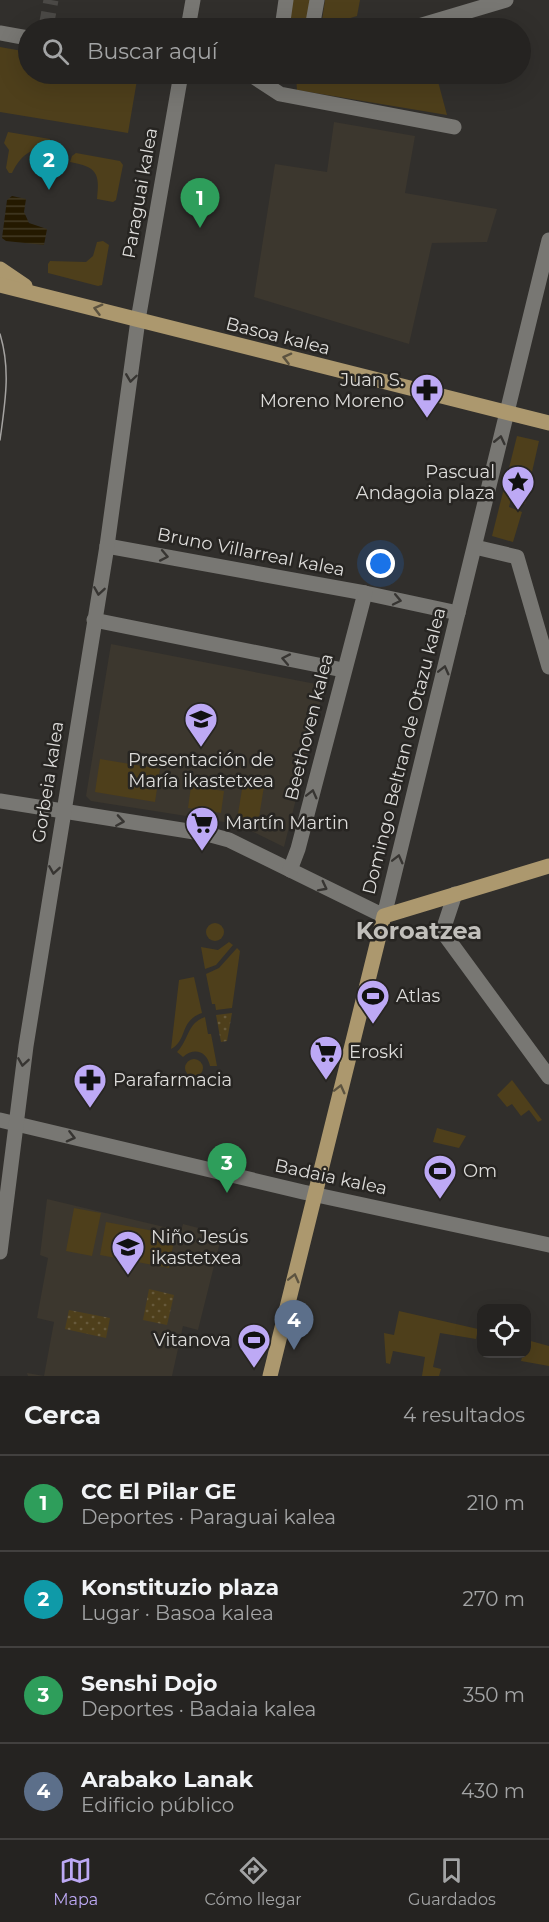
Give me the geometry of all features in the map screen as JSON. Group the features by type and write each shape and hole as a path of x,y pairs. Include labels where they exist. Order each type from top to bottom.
{"main road":[{"name":"Basoa kalea","path":"0,269 41,295"},
{"name":"Basoa kalea","path":"0,285 549,423"},
{"path":"0,296 18,289"},
{"path":"384,916 549,866"},
{"name":"Domingo Beltran de Otazu kalea","path":"270,1376 384,916"}],"street":[{"path":"190,18 193,0"},
{"path":"283,18 286,0"},
{"path":"314,18 317,0"},
{"path":"437,18 466,6 506,0"},
{"path":"0,33 18,36"},
{"name":"Paraguai kalea","path":"138,320 179,84"},
{"path":"264,84 280,94 454,128"},
{"name":"Domingo Beltran de Otazu kalea","path":"384,916 549,240"},
{"name":"Gorbeia kalea","path":"0,1252 7,1122 63,812 106,546 138,320"},
{"name":"Bruno Villarreal kalea","path":"106,546 364,593 459,613"},
{"path":"474,547 517,557 545,640 549,667"},
{"name":"Beethoven kalea","path":"290,870 298,849 364,593"},
{"path":"94,620 343,669"},
{"path":"0,801 214,836 241,845 384,916"},
{"path":"455,894 445,924 445,935 549,1077"},
{"name":"Badaia kalea","path":"7,1122 314,1194 549,1245"}],"shaded area":[{"path":"289,0 313,0 310,18 286,18"},
{"path":"325,0 360,0 357,16 322,18"},
{"path":"0,47 18,50 18,84 136,84 128,133 0,112"},
{"path":"297,84 439,84 447,115 297,90"},
{"path":"334,122 415,136 405,193 497,209 487,242 432,243 409,344 254,297 275,164 327,172"},
{"path":"8,132 50,139 51,145 27,153 12,173 9,173 6,168 9,150 4,143"},
{"path":"76,153 120,161 123,165 116,200 113,202 97,199 98,183 95,173 86,166 70,162"},
{"path":"12,196 26,199 24,212 29,223 47,229 44,245 6,241 2,238 7,200"},
{"path":"103,241 109,245 102,285 98,286 48,273 50,261 86,262 93,256 97,242"},
{"path":"517,436 539,441 532,472 518,470 509,507 522,512 513,542 492,536"},
{"path":"516,476 530,479 525,504 510,501"},
{"name":"Presentación de María ikastetxea","path":"111,644 321,685 324,690 324,699 321,699 284,847 237,824 91,801 86,796"},
{"path":"100,759 160,769 155,802 95,792"},
{"path":"243,783 264,786 258,824 237,820"},
{"path":"191,786 224,791 221,813 188,808"},
{"path":"211,923 219,923 224,928 222,939 211,941 206,936 206,928"},
{"path":"229,942 233,945 216,965 205,969 201,947 218,950"},
{"path":"237,948 240,951 232,1008 216,1010 215,1004 212,1004 206,974 219,968"},
{"path":"194,977 202,1013 190,1021 180,1041 171,1049 179,980"},
{"path":"232,1013 227,1041 221,1042 216,1015"},
{"path":"205,1017 217,1066 210,1066 206,1057 200,1052 191,1052 183,1057 177,1052 195,1023"},
{"path":"194,1059 200,1062 203,1068 200,1074 194,1077 188,1074 185,1068 188,1062"},
{"path":"512,1080 542,1120 538,1122 529,1110 521,1116 512,1104 507,1107 497,1095"},
{"path":"437,1128 466,1136 459,1148 433,1142"},
{"name":"Niño Jesús ikastetxea","path":"47,1199 181,1231 183,1224 222,1234 198,1330 183,1326 172,1376 44,1376 54,1322 37,1318 48,1258 40,1255"},
{"path":"74,1208 101,1213 92,1256 66,1251"},
{"path":"106,1222 175,1235 169,1268 100,1255"},
{"path":"149,1289 174,1295 167,1325 143,1320"},
{"path":"69,1310 110,1318 106,1338 65,1329"},
{"path":"399,1311 477,1329 476,1339 440,1333 433,1367 441,1369 439,1376 422,1376 425,1357 393,1351 390,1364 386,1363 384,1333 394,1335"},
{"path":"531,1341 549,1346 549,1366 521,1361 522,1358 531,1358"},
{"path":"27,1373 44,1376 28,1376"}],"tunnel":[{"path":"48,18 51,0"}],"tram line":[{"path":"0,334 6,374 0,440"}],"place":[{"name":"Konstituzio plaza","path":"49,190"},
{"name":"CC El Pilar GE","path":"200,228"},
{"name":"Juan S. Moreno Moreno","path":"427,419"},
{"name":"Pascual Andagoia plaza","path":"518,511"},
{"name":"Presentación de María ikastetxea","path":"201,748"},
{"name":"Martín Martin","path":"202,852"},
{"name":"Atlas","path":"373,1025"},
{"name":"Eroski","path":"326,1081"},
{"name":"Parafarmacia","path":"90,1109"},
{"name":"Senshi Dojo","path":"227,1193"},
{"name":"Om","path":"440,1200"},
{"name":"Niño Jesús ikastetxea","path":"128,1276"},
{"name":"Arabako Lanak","path":"294,1350"},
{"name":"Vitanova","path":"254,1369"}],"district":[{"name":"Koroatzea","path":"419,931"}]}
